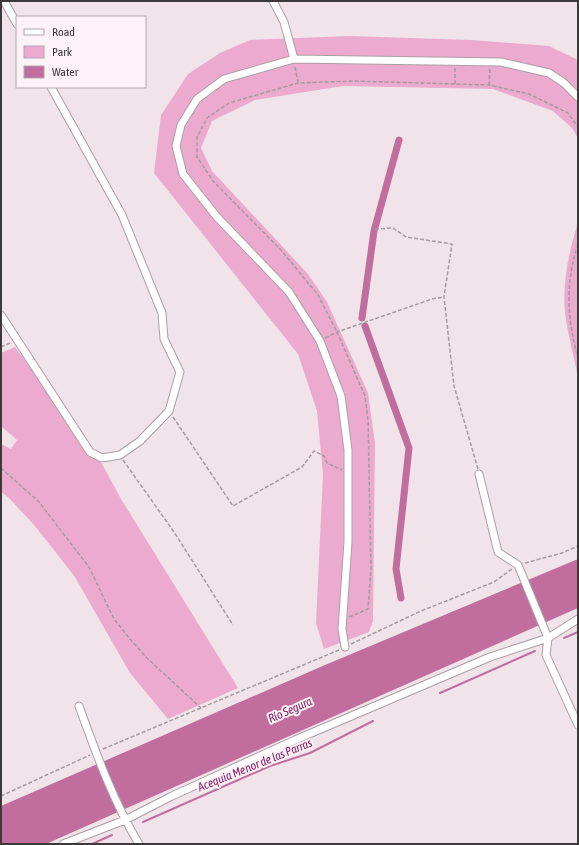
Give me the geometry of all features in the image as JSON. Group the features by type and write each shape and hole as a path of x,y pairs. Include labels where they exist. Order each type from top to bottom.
{"street":[{"path":"4,1 16,22"},
{"path":"273,1 284,22 294,59"},
{"path":"345,647 342,629 348,542 348,450 341,396 320,341 289,292 217,216 183,174 176,146 181,125 197,99 224,79 294,59 501,62 549,74 564,83 578,97"},
{"path":"1,315 90,452 102,458 120,455 140,441 169,411 180,372 164,339 162,313 122,215 52,88"},
{"path":"479,474 498,552 518,565 548,638 546,655 578,725"},
{"path":"63,844 125,820 172,796 295,740 490,657 548,638 578,619"},
{"path":"79,706 95,752 125,820 139,844"}],"path":[{"path":"294,59 298,83"},
{"path":"455,61 455,84"},
{"path":"489,85 490,62"},
{"path":"343,619 368,609 371,568 368,420 365,396 337,332 318,295 281,250 213,181 196,157 197,137 207,118 229,103 298,83 354,81 489,85 529,94 568,113 578,127"},
{"path":"375,229 393,228 406,237 452,244 444,297 454,386 479,474"},
{"path":"578,244 571,266 568,314 578,358"},
{"path":"320,341 337,332 432,298 444,297"},
{"path":"1,347 18,340"},
{"path":"169,411 233,506 302,467 314,451 324,456 327,463 347,472"},
{"path":"120,455 174,532 233,625"},
{"path":"1,468 44,507 88,567 114,618 130,639 147,658 202,709"},
{"path":"1,796 95,752 202,709 345,647 421,611 494,582 518,565 578,546"}],"green space":[{"path":"349,36 471,40 549,46 578,60 578,138 572,128 553,111 493,89 343,86 255,100 212,121 201,148 212,171 308,274 327,302 368,393 375,443 373,621 369,632 324,649 316,623 323,475 317,411 298,354 154,173 161,115 188,74 220,53 250,40"},
{"path":"578,223 578,377 566,320 564,296 568,259"},
{"path":"15,347 102,464 121,499 238,688 168,719 130,673 75,577 35,526 8,497 1,492 1,444 11,449 17,440 1,426 1,353"}],"water":[{"name":"Río Segura","path":"578,559 578,608 46,844 1,844 1,806 325,665"}],"waterway":[{"path":"362,318 374,231 399,140"},
{"path":"365,326 409,448 396,569 401,598"},
{"name":"Acequia Menor de las Parras","path":"564,638 578,632"},
{"name":"Acequia Menor de las Parras","path":"440,693 535,651"},
{"name":"Acequia Menor de las Parras","path":"143,822 270,766 310,753 373,721"},
{"name":"Acequia Menor de las Parras","path":"92,844 112,835"}]}
